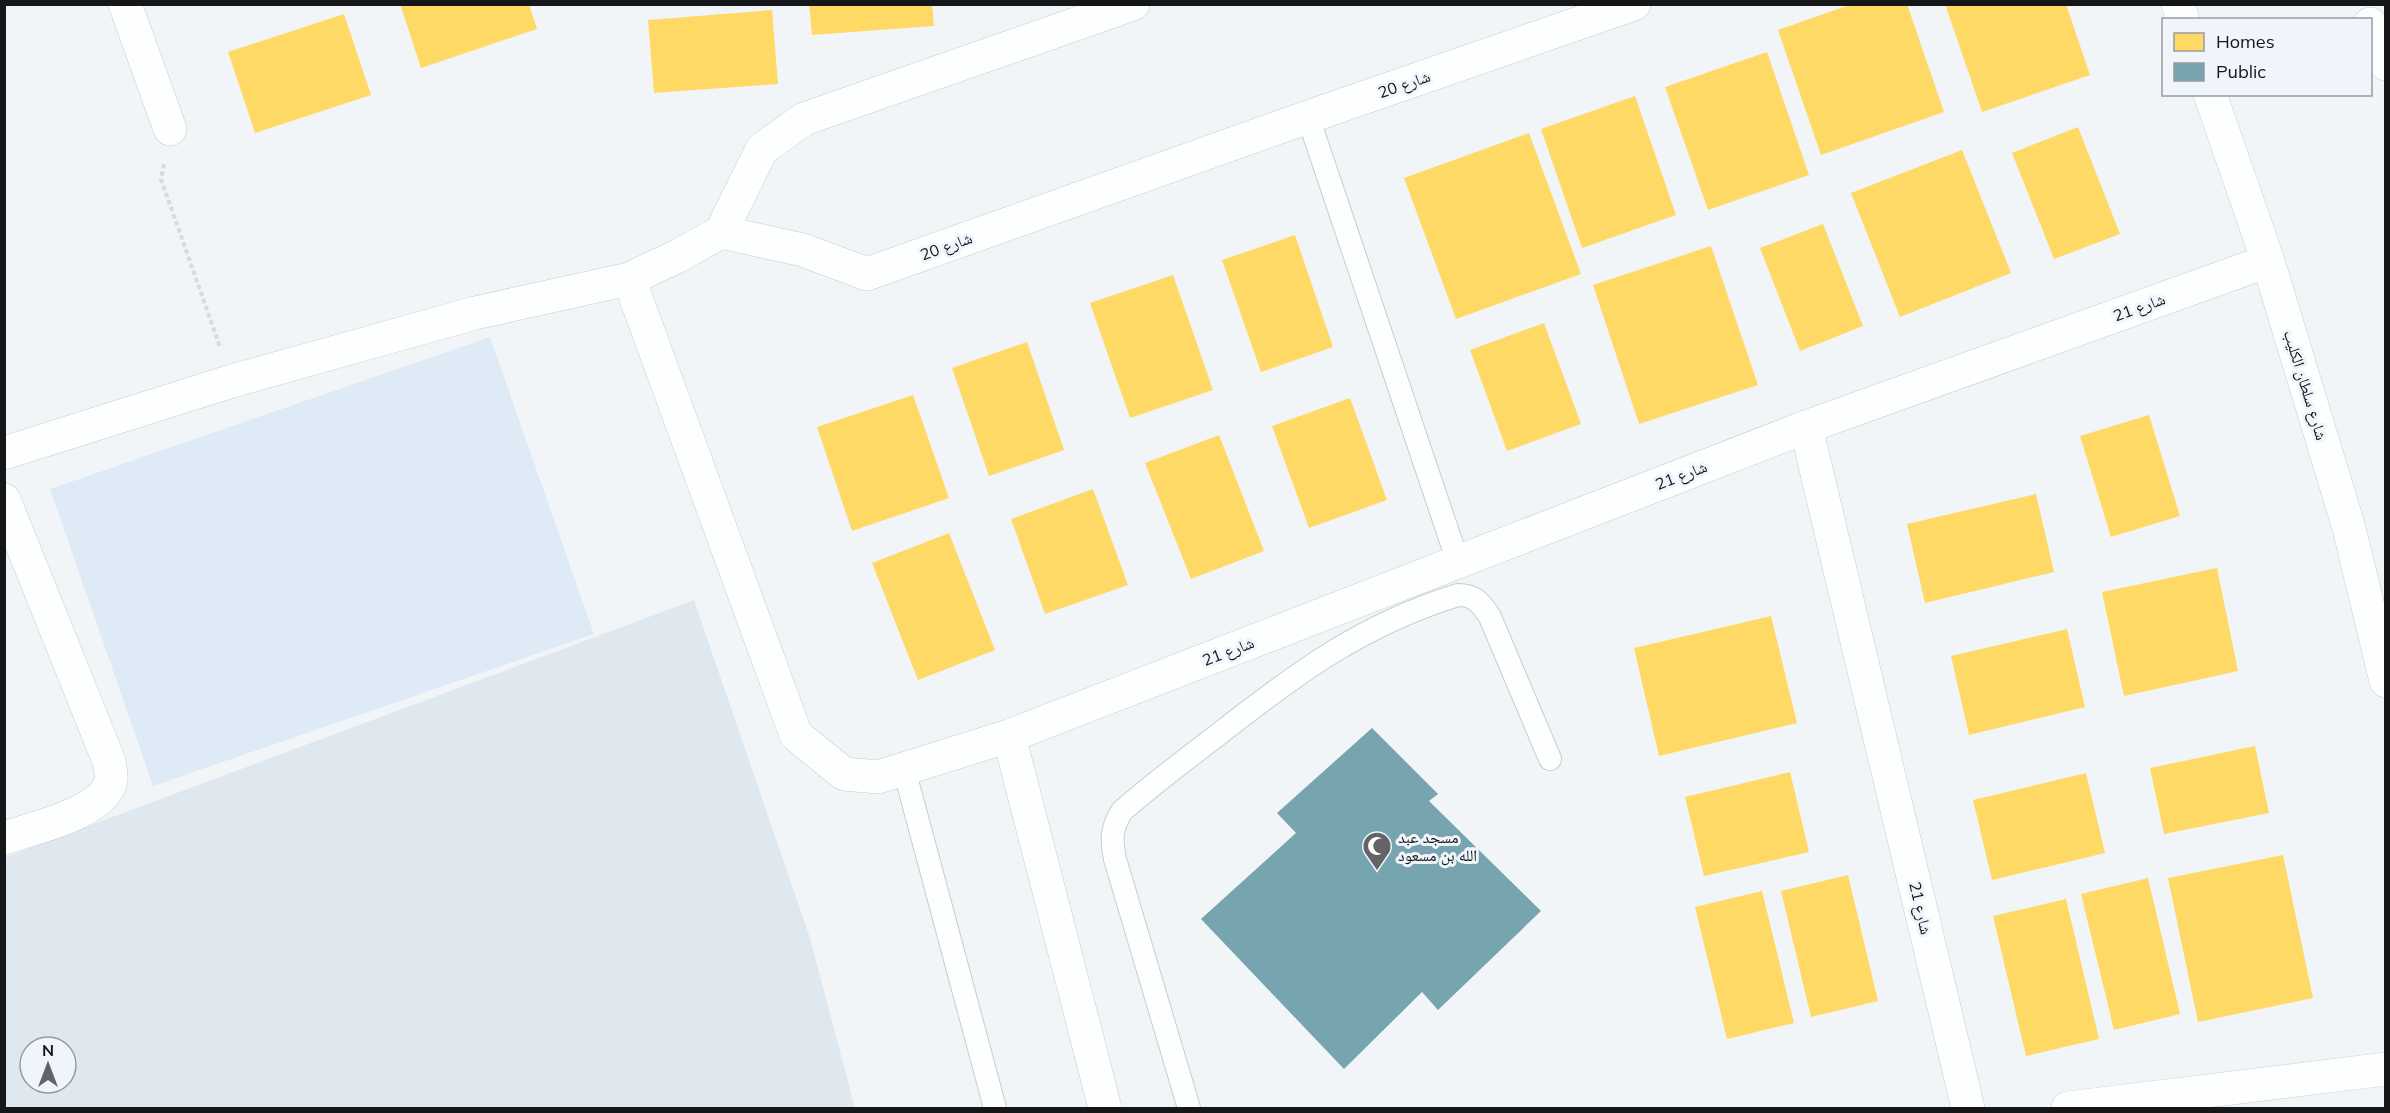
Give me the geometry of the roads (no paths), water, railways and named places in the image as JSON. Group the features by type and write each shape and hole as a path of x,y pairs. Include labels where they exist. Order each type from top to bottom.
{"street":[{"path":"125,4 170,129"},
{"path":"4,453 232,381 475,313 629,279 678,256 721,232 762,149 804,119 1133,4"},
{"name":"شارع 20","path":"721,232 803,250 867,274 1634,4"},
{"path":"2372,20 2385,64"},
{"name":"شارع سلطان الكليب","path":"2211,96 2268,261 2349,528 2385,681"},
{"name":"شارع 21","path":"629,279 796,735 844,774 878,777 1009,736 1806,427 2268,261"},
{"name":"شارع 21","path":"1806,427 1968,1108"},
{"path":"4,500 109,762 112,778 101,799 84,810 4,838"},
{"path":"1009,736 1105,1108"},
{"path":"2068,1108 2385,1069"}],"lane":[{"path":"1308,117 1458,561"},
{"path":"1189,1108 1115,859 1112,841 1114,825 1122,811 1271,694 1350,640 1396,618 1450,598 1468,595 1477,599 1490,617 1550,759"},
{"path":"1337,608 1350,640"},
{"path":"904,769 995,1108"}],"place":[{"name":"مسجد عبد الله بن مسعود","path":"1377,872"}]}
